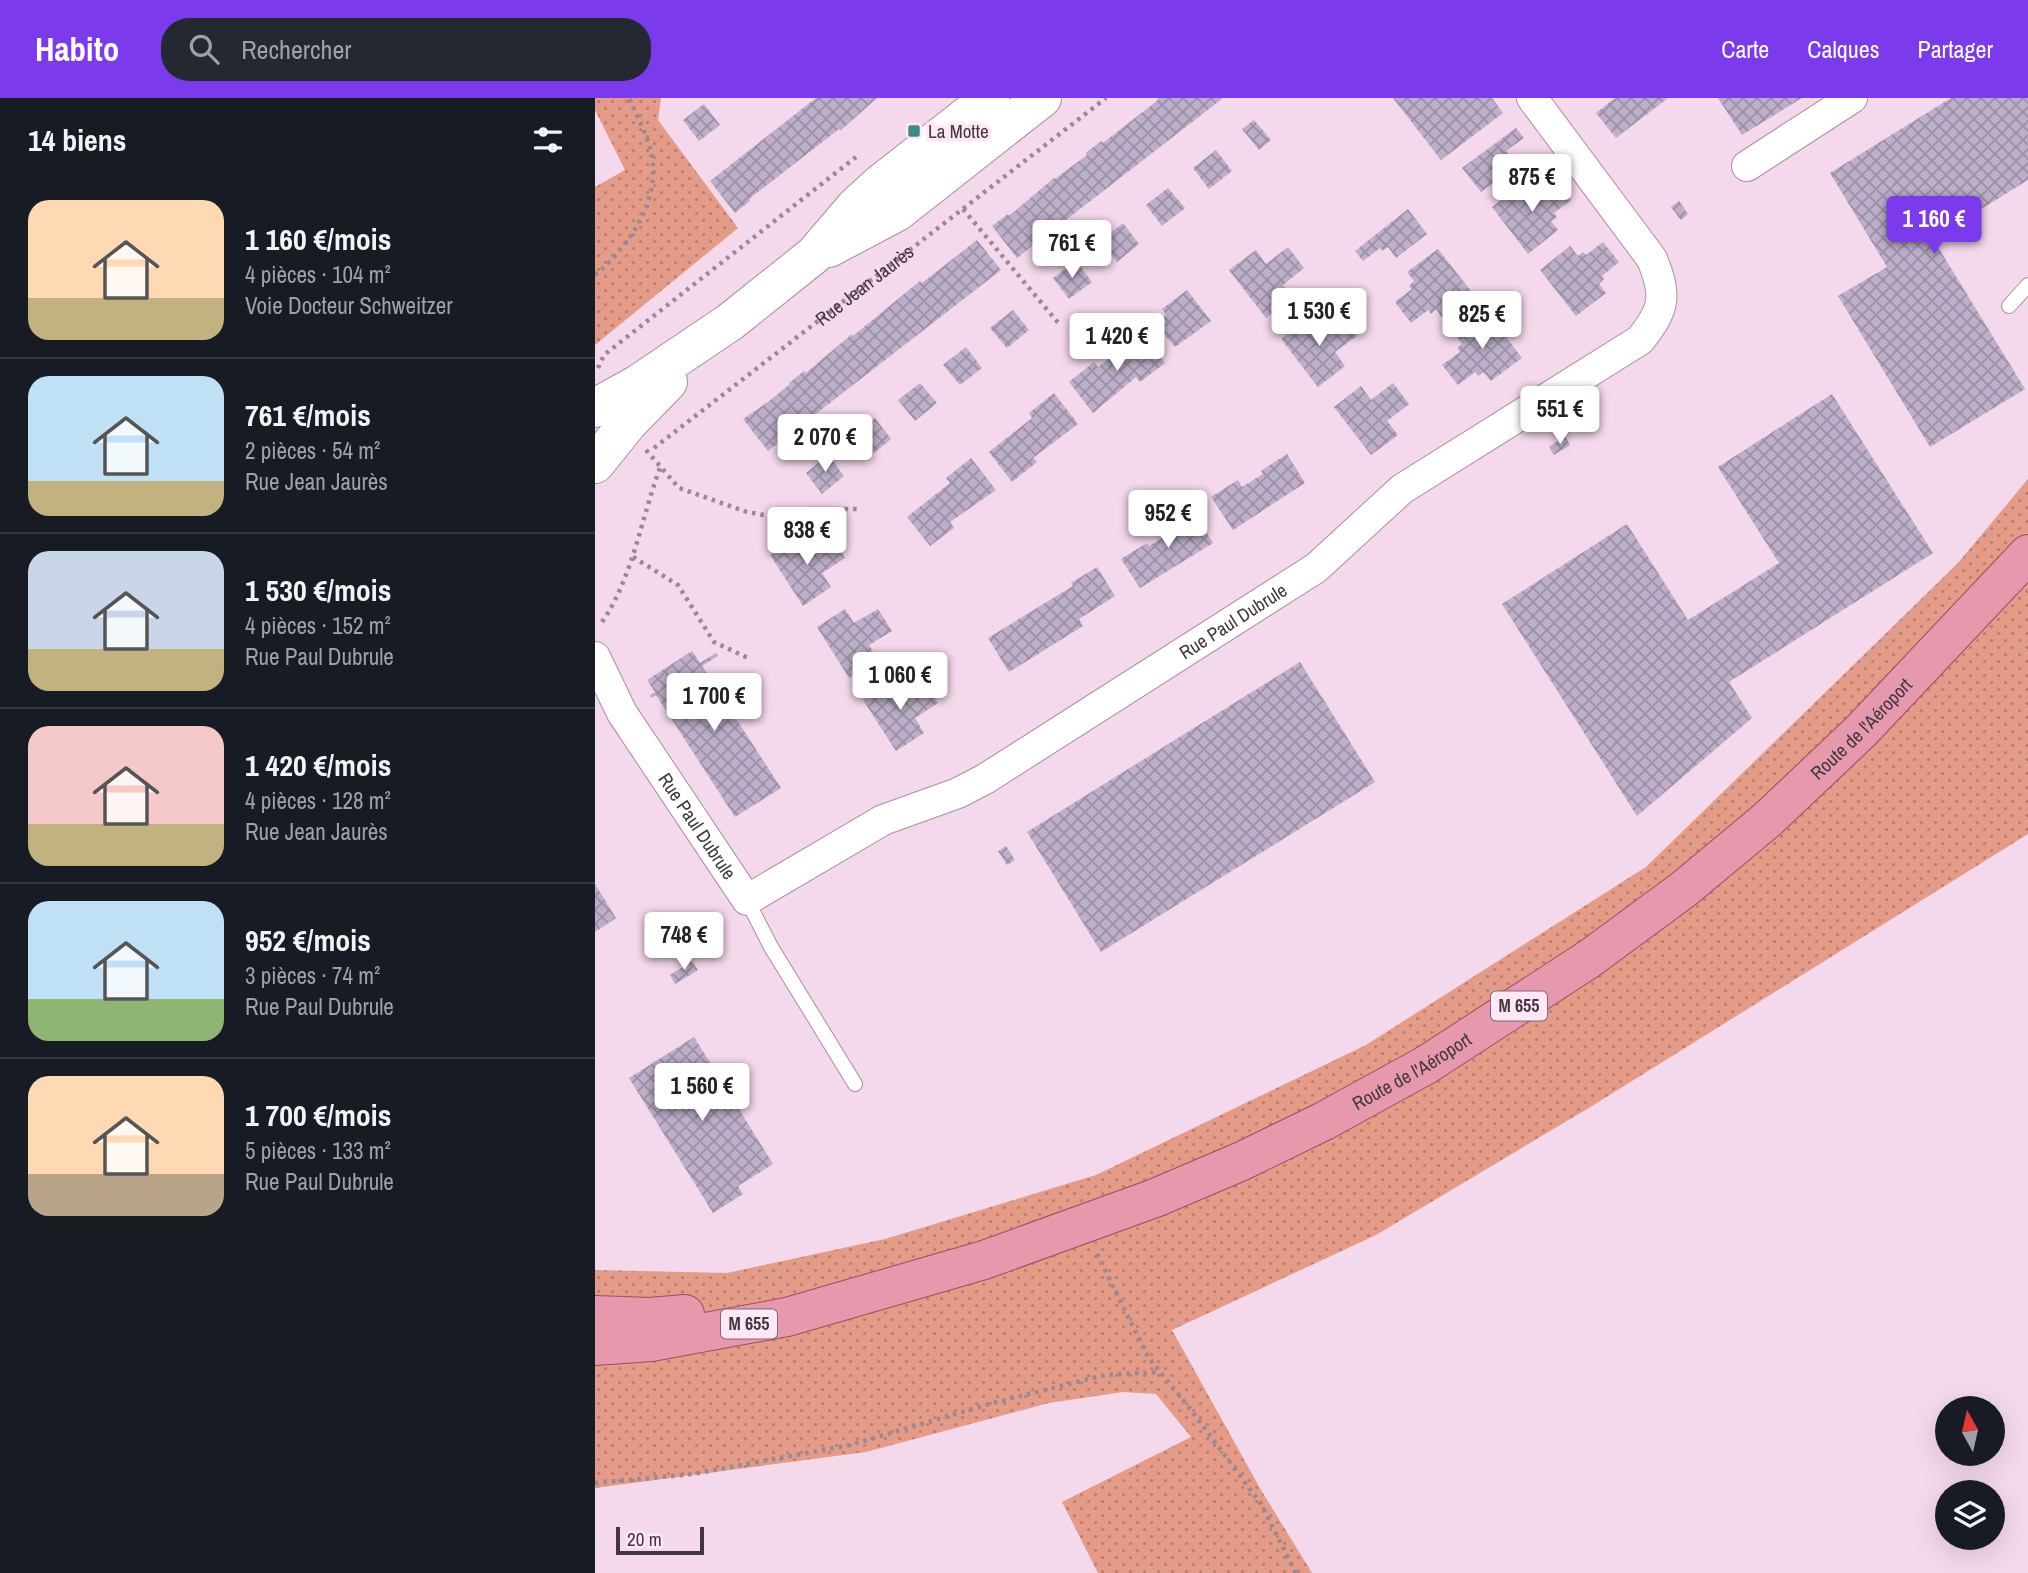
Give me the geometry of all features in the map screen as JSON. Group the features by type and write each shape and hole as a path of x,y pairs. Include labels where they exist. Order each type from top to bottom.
{"main road":[{"name":"Rue Jean Jaurès","path":"595,464 622,429 638,384 730,322 814,255 869,193 990,98"},
{"name":"Rue Jean Jaurès","path":"814,255 897,212 1042,98"},
{"name":"Route de l'Aéroport","path":"595,1346 651,1342 787,1317 983,1260 1155,1198 1242,1161 1324,1121 1426,1065 1589,959 1684,889 1768,819 1870,721 2028,554"},
{"name":"Route de l'Aéroport","path":"595,1315 650,1317 735,1311 899,1285"}],"street":[{"name":"Rue Paul Dubrule","path":"595,682 622,713 747,900 883,820 958,793 985,779 1316,568 1402,489 1640,340 1657,319 1663,297 1661,281 1652,259 1532,98"},
{"path":"1747,166 1852,98"},
{"name":"Rue Paul Dubrule","path":"595,657 622,713"}],"lane":[{"path":"2009,306 2028,285"},
{"path":"747,900 771,947 855,1084"}],"path":[{"path":"595,275 629,239 640,220 651,184 653,163 648,142 629,98"},
{"name":"Rue Jean Jaurès","path":"622,429 654,449 1106,98"},
{"path":"595,381 604,355 865,149"},
{"path":"963,209 1060,325"},
{"path":"622,429 679,488 747,512 769,516 812,509 860,509"},
{"path":"602,622 610,611 633,557 660,468"},
{"path":"633,557 678,585 714,642 748,658"},
{"path":"1083,1225 1148,1357 1261,1504 1296,1573"},
{"path":"595,1483 693,1474 850,1445 1105,1375 1160,1372"}],"shaded area":[{"path":"595,98 661,98 658,120 738,228 595,345 595,187 625,170 595,110"},
{"path":"2028,479 2028,834 1592,1106 1376,1235 1172,1330 1261,1490 1312,1573 1098,1573 1062,1502 1191,1437 1156,1394 1123,1392 1049,1403 866,1452 595,1488 595,1270 727,1273 885,1239 1096,1175 1366,1045 1646,867 1958,563"}],"building":[{"path":"816,98 877,98 840,131 839,129 749,199 750,201 735,213 710,181"},
{"path":"1157,98 1223,98 1017,258 992,226 1008,214 1009,216 1101,141 1103,143 1158,100"},
{"path":"1393,98 1492,98 1503,113 1441,160"},
{"path":"1615,98 1668,98 1616,138 1596,113"},
{"path":"1718,98 1802,98 1742,135"},
{"path":"1951,98 2028,98 2028,180 1933,239 2025,389 1930,447 1838,296 1887,267 1830,173"},
{"path":"704,104 720,125 699,141 683,120"},
{"path":"1254,120 1271,140 1259,150 1242,129"},
{"path":"1516,128 1524,138 1506,151 1509,155 1504,159 1512,169 1481,192 1462,168"},
{"path":"1216,150 1232,171 1209,189 1193,168"},
{"path":"1555,179 1571,200 1554,213 1557,217 1551,221 1558,230 1528,254 1492,207 1523,184 1530,193 1535,189 1538,193"},
{"path":"1168,188 1185,208 1162,226 1146,205"},
{"path":"1679,201 1688,214 1681,220 1671,207"},
{"path":"1408,209 1427,234 1396,258 1388,247 1383,251 1380,248 1363,261 1355,251"},
{"path":"1123,223 1139,244 1117,262 1100,241"},
{"path":"977,240 1001,270 768,451 743,419"},
{"path":"1603,242 1619,262 1602,276 1604,279 1599,284 1606,293 1576,316 1540,270 1570,246 1578,256 1583,252 1586,255"},
{"path":"1288,247 1304,268 1283,285 1293,298 1266,318 1229,270 1256,250 1266,264"},
{"path":"1438,249 1474,295 1443,319 1436,309 1431,314 1428,310 1411,323 1395,302 1412,289 1409,286 1414,281 1407,272"},
{"path":"1076,261 1092,282 1069,299 1053,278"},
{"path":"1187,290 1211,321 1175,347 1155,323 1166,315 1162,309"},
{"path":"1013,310 1029,330 1007,348 990,328"},
{"path":"1486,311 1522,358 1491,381 1483,372 1478,376 1475,372 1458,385 1442,365 1460,352 1457,348 1462,344 1455,334"},
{"path":"1340,315 1357,336 1335,352 1345,366 1318,387 1281,339 1308,318 1319,332"},
{"path":"1142,334 1165,363 1140,382 1136,377 1093,413 1069,382 1094,362 1098,367"},
{"path":"966,347 982,368 960,385 943,365"},
{"path":"920,383 937,403 915,421 898,400"},
{"path":"1393,383 1409,404 1387,421 1398,435 1371,455 1334,407 1361,386 1371,400"},
{"path":"1054,393 1078,424 1033,458 1037,462 1012,482 989,452 1032,418 1029,413"},
{"path":"1832,394 1933,553 1729,682 1752,718 1637,816 1502,604 1627,524 1688,620 1779,563 1718,467"},
{"path":"875,418 891,439 869,457 853,436"},
{"path":"1565,436 1570,445 1554,455 1549,447"},
{"path":"1287,454 1305,483 1233,530 1211,497 1238,480 1242,487"},
{"path":"828,455 844,476 822,494 806,473"},
{"path":"971,458 996,490 950,522 954,528 930,546 907,517 950,483 946,478"},
{"path":"1192,509 1213,543 1140,588 1121,559 1170,533 1165,526"},
{"path":"799,536 808,551 831,536 845,558 822,573 831,587 803,606 770,555"},
{"path":"1097,567 1115,596 1079,619 1083,626 1009,672 988,638 1073,586 1071,583"},
{"path":"845,609 854,623 878,609 892,631 869,645 878,660 849,678 817,627"},
{"path":"692,651 700,663 716,653 718,656 702,666 781,788 735,817 656,695 651,698 650,695 655,692 647,680"},
{"path":"1300,662 1375,782 1101,952 1027,832"},
{"path":"924,681 938,703 915,718 924,733 896,751 863,700 892,682 901,696"},
{"path":"1006,846 1015,860 1007,865 998,851"},
{"path":"595,884 616,918 595,932"},
{"path":"692,961 698,970 675,984 670,975"},
{"path":"694,1037 773,1164 738,1186 743,1194 713,1213 629,1078"}],"place":[{"name":"La Motte","path":"914,131"}]}
